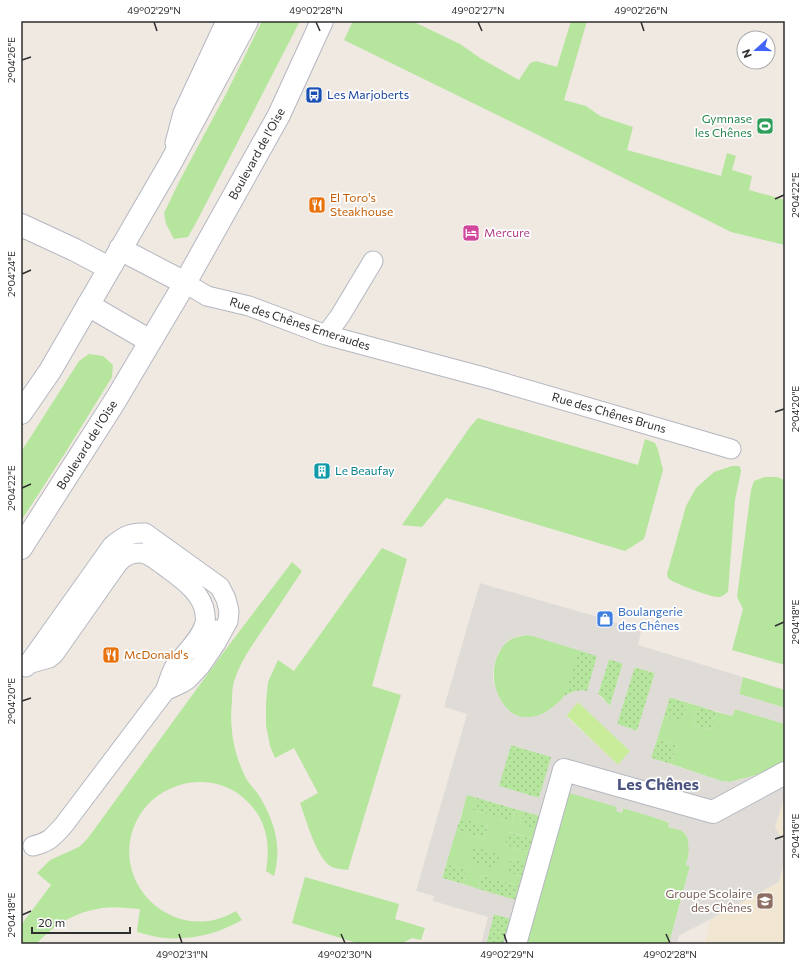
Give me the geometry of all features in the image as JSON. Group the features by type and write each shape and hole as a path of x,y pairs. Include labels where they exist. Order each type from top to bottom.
{"main road":[{"path":"21,413 50,371 170,164 248,21"},
{"name":"Boulevard de l'Oise","path":"21,548 115,401 185,283 279,115 322,21"},
{"path":"21,225 75,250 109,268"},
{"path":"120,249 185,283"},
{"path":"88,305 150,341"},
{"path":"515,944 564,770 713,812 785,772"}],"lane":[{"path":"170,164 183,113 226,21"},
{"path":"326,335 340,316 373,261"},
{"name":"Rue des Chênes Emeraudes","path":"185,283 207,296 249,306 326,335 487,378"},
{"name":"Rue des Chênes Bruns","path":"487,378 731,449"},
{"path":"25,669 112,546 125,536 137,532 144,533 220,587 226,598 229,611 228,621 216,643 201,665 188,679 165,691"},
{"path":"25,669 54,654 118,563 127,556 139,552 145,553 156,560 186,583 195,592 217,633 216,643"},
{"path":"32,846 49,840 63,826 165,691 174,669 200,635 206,623 205,611 201,602"}],"shaded area":[{"path":"480,583 605,619 641,632 638,645 743,677 739,694 785,708 785,724 735,709 732,716 670,697 651,758 721,781 730,782 757,775 785,764 785,796 775,827 785,845 785,859 779,882 682,934 679,936 677,944 669,944 690,867 686,865 689,855 688,839 686,835 683,831 668,827 669,822 623,808 622,813 616,811 617,807 566,792 558,818 563,819 561,825 557,824 548,862 549,867 545,880 541,884 538,894 539,904 537,910 512,919 494,914 486,944 481,944 488,917 433,901 434,896 416,891 467,714 444,707","holes":["518,636 533,636 597,656 587,691 576,691 564,696 554,706 540,715 523,717 517,716 510,712 504,705 496,690 493,681 493,669 498,653 502,647 508,640","609,659 623,664 610,706 598,694","635,667 655,673 637,731 617,724","578,702 630,751 618,765 566,716","511,745 551,757 539,798 499,786","467,795 540,816 515,900 442,878"]},
{"path":"785,796 785,845 775,827"},
{"name":"Groupe Scolaire des Chênes","path":"785,859 785,944 704,944 711,919 779,882"}],"green space":[{"path":"262,21 300,21 188,237 174,239 166,224 164,213"},
{"path":"353,21 412,21 460,44 480,58 519,80 530,63 536,61 557,67 571,21 587,21 564,100 586,106 600,116 633,127 627,150 721,176 727,153 736,156 732,170 752,176 749,190 785,200 785,245 731,232 344,40"},
{"path":"89,354 103,356 113,365 112,377 21,521 21,452 79,361"},
{"path":"478,418 638,465 645,439 655,443 663,470 644,539 625,551 446,498 422,527 402,525 470,427"},
{"path":"732,466 740,467 741,471 735,500 728,592 723,596 716,597 672,581 668,578 667,574 686,506 696,488 714,472"},
{"path":"765,477 777,477 785,480 785,665 732,650 743,609 737,597 751,490 754,481"},
{"path":"382,548 407,559 372,686 401,695 348,870 332,867 327,863 317,848 300,803 318,793 294,748 275,758 270,746 266,725 268,682 278,660 294,671"},
{"path":"292,562 302,571 245,658 235,678 232,693 231,721 236,752 242,771 260,797 270,816 276,835 277,855 274,876 266,871 268,849 265,829 256,811 249,803 234,791 220,785 205,782 183,784 169,789 157,796 138,818 130,842 130,864 138,885 151,902 169,914 190,921 213,920 236,911 242,920 223,929 204,935 185,938 164,938 137,932 140,909 107,907 83,912 66,920 51,930 36,944 21,944 21,925 51,885 37,873 50,860 79,847 88,838 223,653"},
{"path":"527,635 579,650 564,697 548,711 529,718 517,716 500,700 494,675 495,662 504,645 514,638"},
{"path":"579,650 597,656 587,692 572,692 564,696"},
{"path":"609,659 623,663 610,706 598,694"},
{"path":"634,667 655,673 637,731 617,724"},
{"path":"743,677 785,690 785,708 739,694"},
{"path":"669,697 688,703 682,722 664,716"},
{"path":"578,702 631,751 618,765 566,715"},
{"path":"688,703 699,706 693,725 711,730 717,712 732,716 735,709 785,724 785,764 757,775 730,782 721,781 671,764 677,745 657,739 664,716 682,722"},
{"path":"699,706 717,712 711,730 693,725"},
{"path":"657,739 677,745 671,764 651,758"},
{"path":"511,745 552,757 539,798 498,786"},
{"path":"566,791 618,807 617,811 622,813 623,808 657,818 681,830 686,835 689,842 689,850 686,865 690,866 669,944 520,944 548,862 557,824 561,825 562,819 558,818"},
{"path":"467,794 476,797 473,810 512,822 515,809 524,811 520,825 536,830 533,839 509,832 505,845 529,852 527,863 511,858 508,872 522,877 519,886 482,875 478,889 463,884 467,870 446,864 456,830 484,839 488,826 461,817"},
{"path":"476,797 515,809 512,822 473,810"},
{"path":"524,811 540,816 536,830 520,825"},
{"path":"461,817 488,826 484,839 456,830"},
{"path":"508,832 533,839 529,852 505,845"},
{"path":"474,847 501,855 496,869 470,861"},
{"path":"511,858 527,863 522,877 507,872"},
{"path":"446,864 467,870 463,884 442,878"},
{"path":"482,875 519,886 515,900 478,889"},
{"path":"305,877 399,904 395,919 425,928 421,940 412,938 401,944 360,944 292,923"},
{"path":"494,914 512,919 505,944 486,944"}],"place":[{"name":"Les Marjoberts","path":"314,95"},
{"name":"Gymnase les Chênes","path":"765,126"},
{"name":"El Toro's Steakhouse","path":"317,205"},
{"name":"Mercure","path":"471,233"},
{"name":"Le Beaufay","path":"322,471"},
{"name":"Boulangerie des Chênes","path":"605,619"},
{"name":"McDonald's","path":"111,655"},
{"name":"Groupe Scolaire des Chênes","path":"765,901"}],"district":[{"name":"Les Chênes","path":"658,784"}]}
